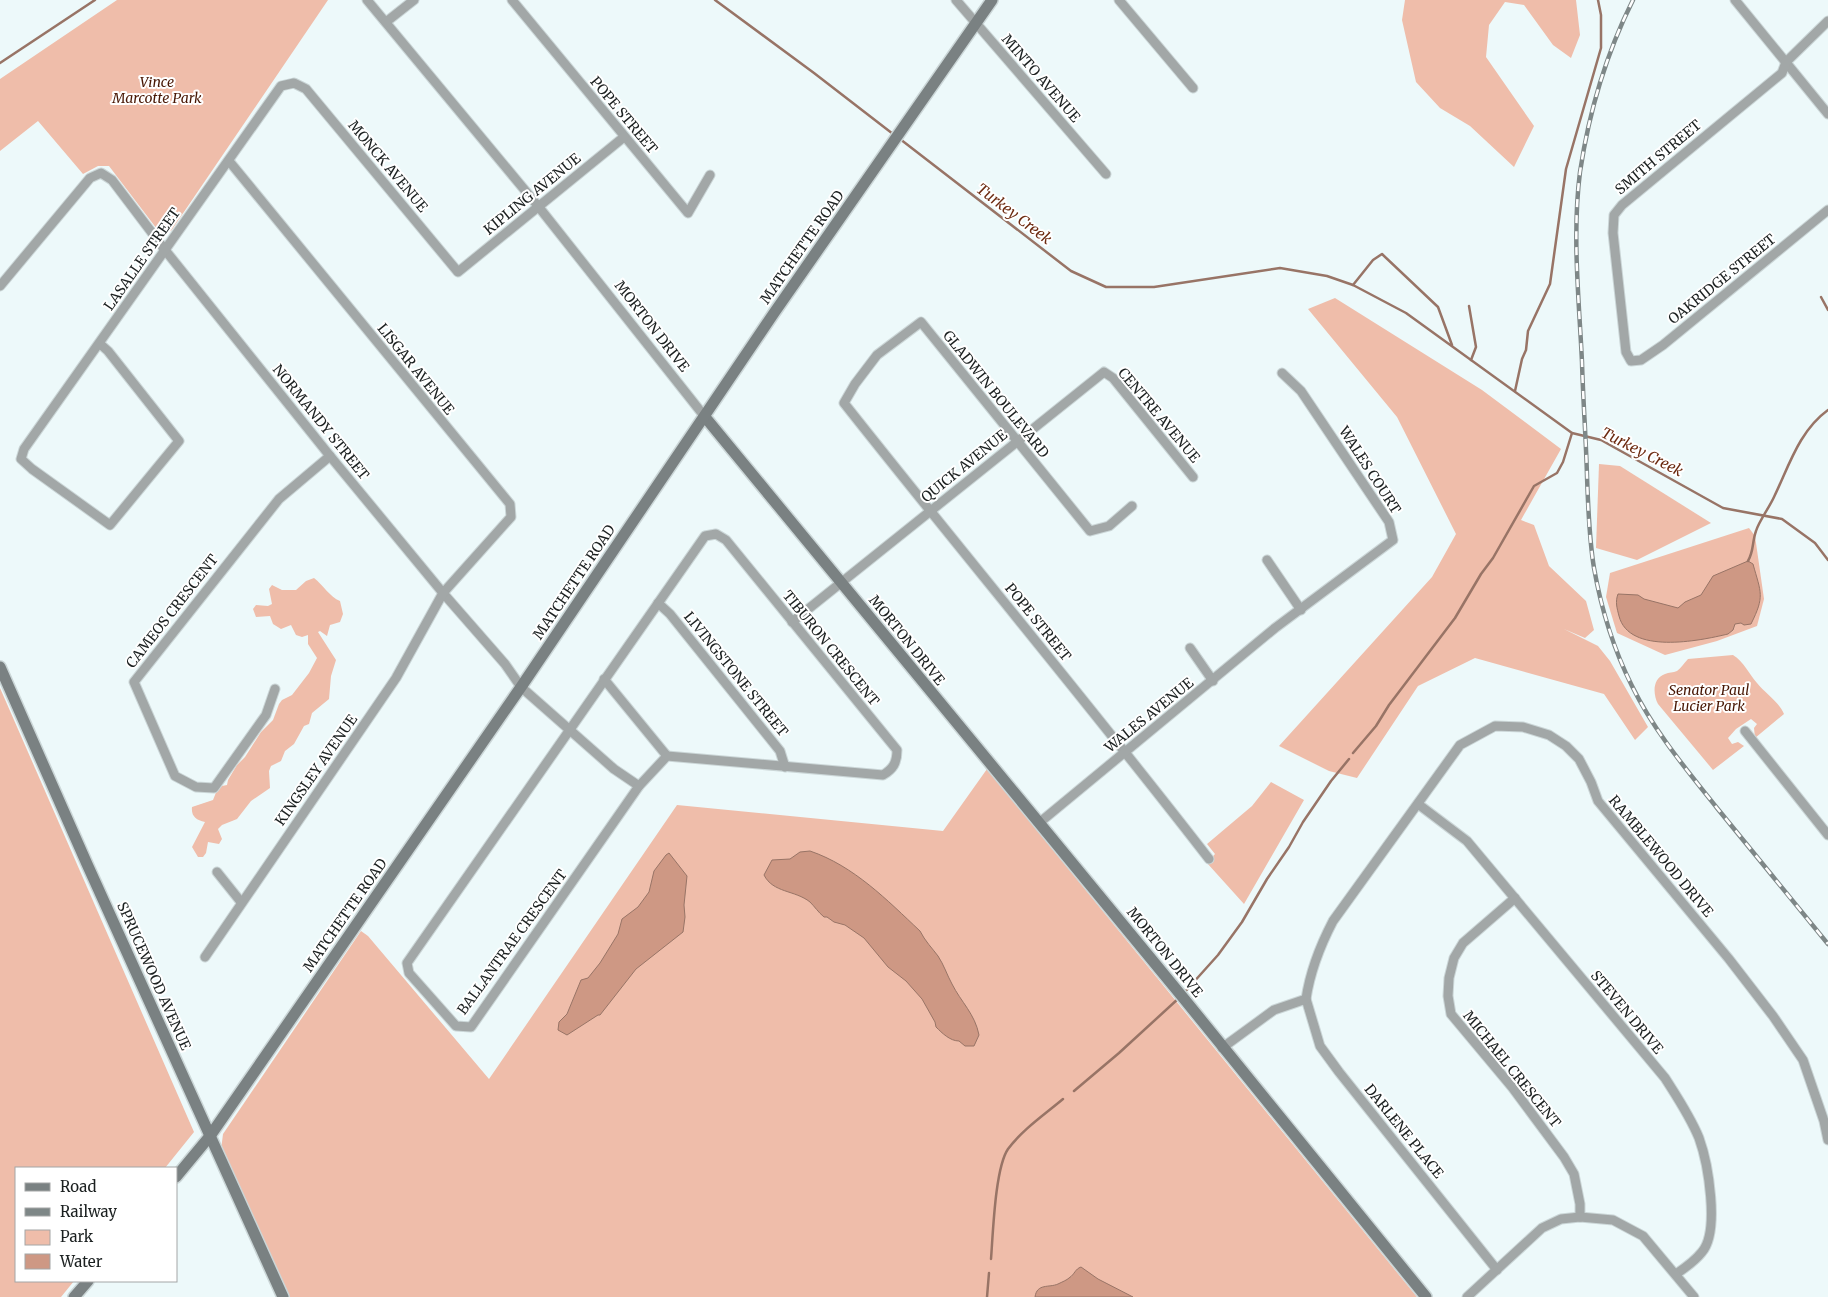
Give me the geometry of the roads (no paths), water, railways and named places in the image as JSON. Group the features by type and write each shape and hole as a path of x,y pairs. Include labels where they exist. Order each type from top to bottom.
{"street":[{"name":"MORTON DRIVE","path":"367,0 538,206 705,417 1181,995 1222,1048 1426,1297"},
{"path":"386,22 414,0"},
{"name":"POPE STREET","path":"512,0 688,213 710,175"},
{"name":"MINTO AVENUE","path":"956,0 1106,174"},
{"name":"MATCHETTE ROAD","path":"178,1175 210,1136 521,687 774,313 992,0"},
{"path":"1119,0 1194,88"},
{"path":"1735,0 1828,114"},
{"name":"SMITH STREET","path":"1630,361 1626,352 1614,233 1614,215 1622,204 1782,73 1786,62 1828,21"},
{"name":"LASALLE STREET","path":"99,343 108,351 179,441 110,525 32,469 21,459 24,449 99,343 165,250 282,86 294,83"},
{"name":"MONCK AVENUE","path":"294,83 306,89 458,272"},
{"name":"KIPLING AVENUE","path":"458,272 624,137"},
{"name":"LISGAR AVENUE","path":"229,161 510,504 512,517 442,594"},
{"name":"NORMANDY STREET","path":"0,286 90,178 101,173 112,180 165,250 330,456 442,594 505,664 521,687 614,769 639,786"},
{"name":"OAKRIDGE STREET","path":"1630,361 1641,360 1663,345 1828,210"},
{"name":"GLADWIN BOULEVARD","path":"844,403 855,384 877,356 921,322 1090,531 1108,526 1132,506"},
{"name":"QUICK AVENUE","path":"792,622 842,584 1016,440 1104,372"},
{"name":"CENTRE AVENUE","path":"1104,372 1113,378 1193,477"},
{"name":"WALES COURT","path":"1275,628 1393,540 1389,522 1301,391 1282,373"},
{"name":"POPE STREET","path":"844,403 930,512 1126,752 1209,859"},
{"name":"CAMEOS CRESCENT","path":"275,689 266,714 214,788 196,787 175,776 134,682 279,499 330,456"},
{"name":"TIBURON CRESCENT","path":"568,730 705,536 716,534 726,540 897,750 897,760 891,770 882,775 667,756"},
{"path":"1267,560 1301,610"},
{"name":"KINGSLEY AVENUE","path":"205,957 396,678 442,594"},
{"name":"LIVINGSTONE STREET","path":"658,603 670,614 780,751 784,767"},
{"name":"WALES AVENUE","path":"1039,823 1275,628"},
{"path":"1190,648 1213,681"},
{"name":"SPRUCEWOOD AVENUE","path":"0,667 86,864 283,1297"},
{"path":"604,679 667,756 639,786"},
{"name":"RAMBLEWOOD DRIVE","path":"1306,999 1314,966 1324,938 1333,921 1460,745 1495,726 1524,727 1549,735 1566,746 1579,759 1598,801 1729,959 1773,1016 1803,1060 1824,1121 1828,1140"},
{"name":"BALLANTRAE CRESCENT","path":"568,730 407,963 409,972 456,1026 471,1027 639,786"},
{"path":"1745,731 1828,835"},
{"name":"STEVEN DRIVE","path":"1418,804 1467,841 1665,1078 1684,1109 1699,1138 1708,1178 1712,1212 1711,1234 1703,1252 1676,1274"},
{"path":"217,872 241,902"},
{"name":"MICHAEL CRESCENT","path":"1515,898 1463,943 1454,958 1449,978 1448,996 1451,1014 1512,1087 1564,1157 1574,1174 1580,1204 1580,1217"},
{"path":"1222,1048 1274,1010 1306,999"},
{"name":"DARLENE PLACE","path":"1306,999 1320,1046 1497,1270"},
{"path":"1467,1297 1542,1228 1561,1219 1580,1217 1613,1220 1642,1236 1694,1297"},
{"path":"74,1297 87,1282"}],"water":[{"path":"1748,561 1753,564 1760,588 1760,600 1751,624 1735,624 1733,630 1728,634 1683,642 1650,641 1636,636 1625,628 1619,616 1616,602 1618,594 1638,595 1644,599 1678,608 1685,602 1701,595 1713,576"},
{"path":"810,851 841,865 869,885 920,931 940,959 950,981 974,1021 979,1035 974,1046 965,1046 959,1041 949,1038 938,1029 922,999 906,981 888,967 864,938 845,925 824,917 804,898 773,885 764,875 772,860 790,859 800,852"},
{"path":"669,853 687,876 683,932 636,969 600,1015 567,1035 558,1030 559,1022 567,1014 581,980 588,978 600,963 618,934 622,919 638,907 649,892 654,871"},
{"path":"1081,1267 1098,1279 1133,1297 1035,1297 1041,1288 1064,1281"}],"waterway":[{"name":"Turkey Creek","path":"0,63 95,0"},
{"name":"Turkey Creek","path":"715,0 893,134"},
{"path":"1515,391 1522,359 1526,350 1528,331 1550,284 1566,169 1601,48 1601,15 1598,0"},
{"name":"Turkey Creek","path":"900,139 1071,271 1106,287 1154,287 1280,268 1327,276 1353,285 1406,313 1572,433 1601,440 1723,508 1782,519 1815,543 1828,560"},
{"name":"Turkey Creek","path":"1353,285 1373,260 1382,254 1438,307 1452,345"},
{"path":"1821,297 1828,310"},
{"path":"1469,306 1476,347 1471,360"},
{"path":"1748,561 1757,527 1774,497 1796,450 1809,428 1828,410"},
{"path":"1353,753 1376,726 1389,705 1455,618 1481,574 1493,558 1534,486 1557,473 1563,462 1572,433"},
{"path":"1183,994 1218,955 1242,922 1303,822 1331,781 1349,759"},
{"path":"1074,1091 1179,998"},
{"path":"991,1259 997,1186 1008,1149 1034,1122 1063,1099"},
{"path":"987,1297 989,1273"}],"railway":[{"path":"1633,0 1607,62 1594,105 1580,172 1578,196 1577,267 1588,510 1597,583 1604,613 1619,658 1650,719 1694,779 1828,944"}],"park label":[{"name":"Vince Marcotte Park","path":"157,90"},
{"name":"Senator Paul Lucier Park","path":"1709,698"}]}
